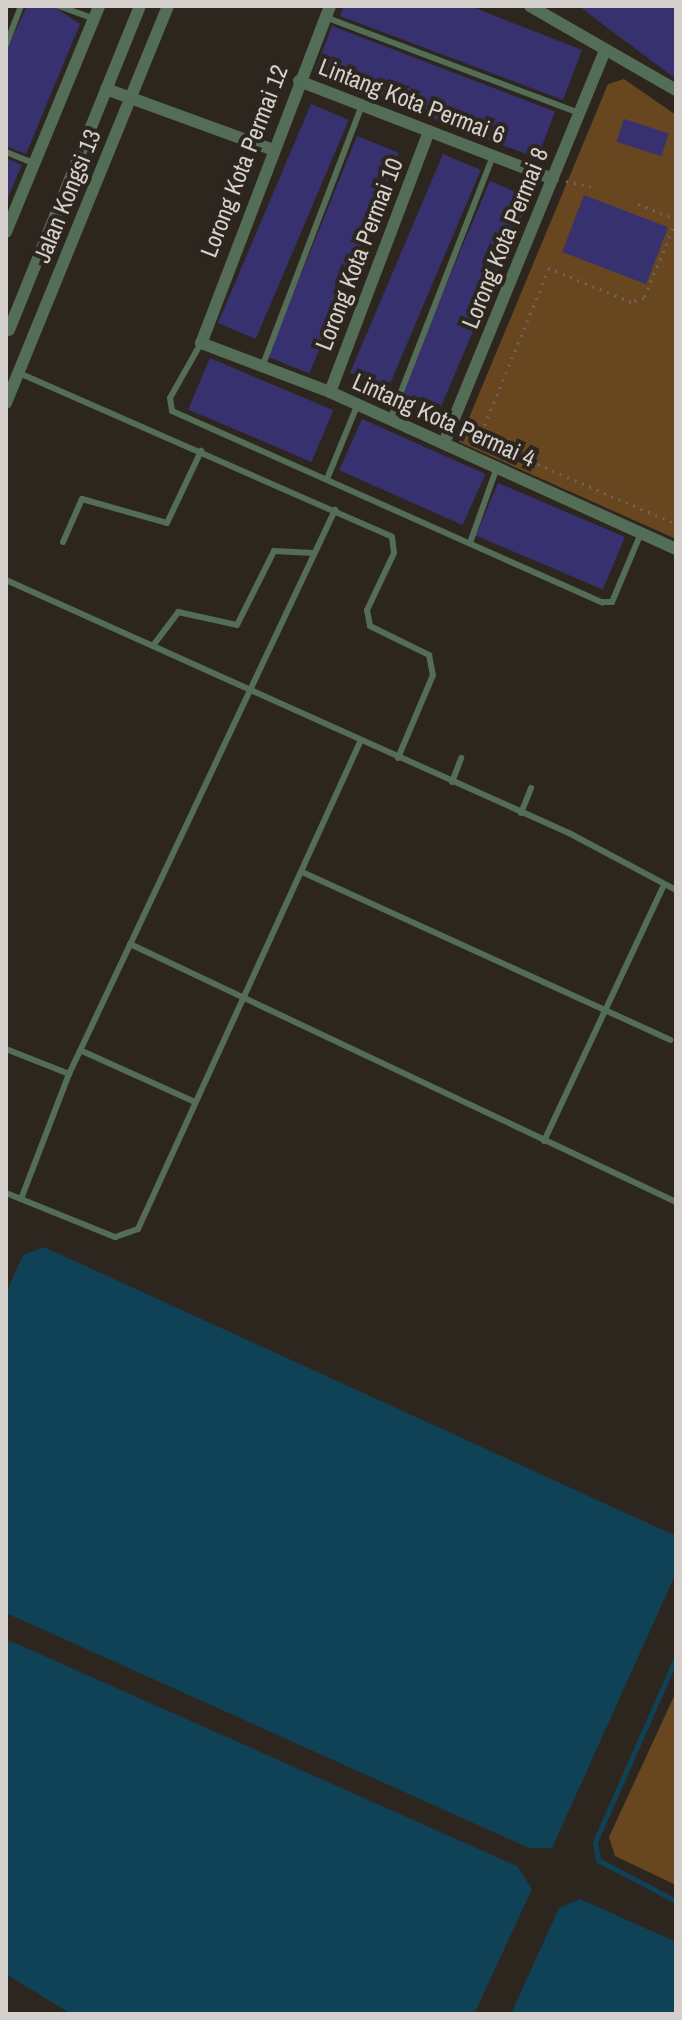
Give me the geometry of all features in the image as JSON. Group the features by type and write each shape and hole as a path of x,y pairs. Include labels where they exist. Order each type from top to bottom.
{"street":[{"path":"6,232 99,6"},
{"path":"33,341 8,329 140,6"},
{"name":"Jalan Kongsi 13","path":"6,403 168,6"},
{"path":"530,6 676,90"},
{"name":"Lorong Kota Permai 12","path":"201,338 271,149 328,12"},
{"name":"Lorong Kota Permai 8","path":"444,443 605,50"},
{"name":"Lintang Kota Permai 6","path":"299,81 553,179"},
{"path":"106,89 271,149"},
{"name":"Lorong Kota Permai 10","path":"330,392 429,131"},
{"name":"Lintang Kota Permai 4","path":"201,338 262,367 330,392 676,549"}],"lane":[{"path":"6,45 21,6"},
{"path":"59,6 94,19"},
{"path":"328,12 579,113"},
{"path":"262,367 362,105"},
{"path":"6,152 36,165"},
{"path":"390,420 493,156"},
{"path":"201,338 170,398 172,411 470,543 612,602 641,533"},
{"path":"19,373 392,537 394,553 367,610 370,626 429,655 433,675 398,758"},
{"path":"327,479 357,406"},
{"path":"63,542 82,499 167,523 201,451"},
{"path":"470,543 497,467"},
{"path":"21,1199 69,1074 335,510"},
{"path":"155,643 178,612 237,625 274,551 314,553"},
{"path":"6,580 155,643 360,742 521,813 676,890"},
{"path":"6,1193 115,1237 138,1229 360,742"},
{"path":"452,782 461,758"},
{"path":"521,813 531,788"},
{"path":"302,872 671,1040"},
{"path":"544,1141 664,885"},
{"path":"130,944 676,1202"},
{"path":"6,1049 69,1074"},
{"path":"82,1051 195,1102"}],"path":[{"path":"553,179 590,186"},
{"path":"638,204 676,220 644,298 631,302 549,268 479,439 676,524"}],"shaded area":[{"path":"624,79 676,115 676,539 459,442 608,84"},
{"path":"676,1692 676,1885 615,1856 609,1837"}],"water":[{"path":"44,1247 676,1536 676,1573 552,1848 529,1848 6,1613 6,1293 23,1255"},
{"path":"6,1639 517,1866 532,1889 474,2014 71,2014 6,1974"},
{"path":"580,1899 676,1942 676,2014 511,2014 559,1908"}],"building":[{"path":"27,6 53,6 80,24 26,154 6,146 6,51"},
{"path":"344,6 470,6 582,50 563,100 340,16"},
{"path":"579,6 676,6 676,79 601,23"},
{"path":"332,26 555,112 537,158 314,73"},
{"path":"311,104 349,120 256,339 218,323"},
{"path":"624,119 669,134 661,156 617,142"},
{"path":"357,136 399,153 310,374 268,357"},
{"path":"443,154 481,170 388,389 350,373"},
{"path":"6,158 22,165 6,202"},
{"path":"490,181 530,198 437,417 397,400"},
{"path":"584,195 668,227 646,284 562,252"},
{"path":"210,358 333,410 311,462 188,410"},
{"path":"362,419 485,474 463,525 339,470"},
{"path":"498,483 625,537 603,589 476,535"}],"waterway":[{"path":"676,1658 595,1842 598,1860 676,1901"}]}
